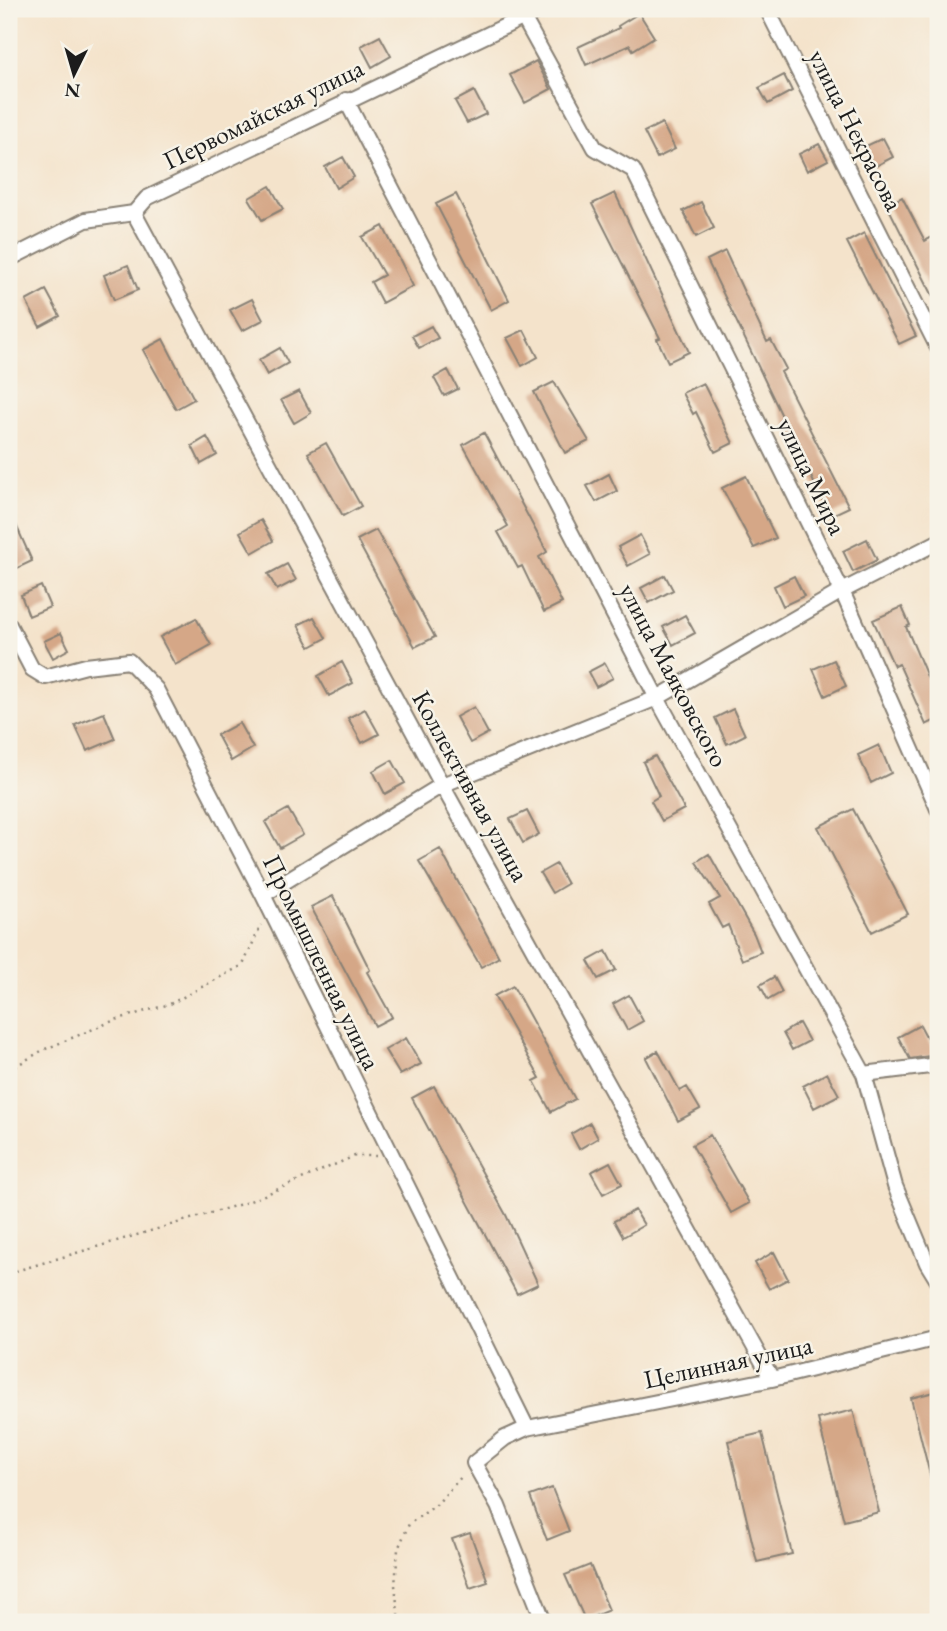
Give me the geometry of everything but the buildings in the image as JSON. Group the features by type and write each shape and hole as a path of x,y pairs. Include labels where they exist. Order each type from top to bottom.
{"street":[{"name":"Первомайская улица","path":"134,213 147,198 346,100 541,9"},
{"name":"улица Некрасова","path":"767,9 938,348"},
{"name":"улица Мира","path":"523,17 595,148 633,170 842,591 938,809"},
{"name":"улица Маяковского","path":"346,100 657,698 864,1074 895,1186 927,1263 938,1281"},
{"path":"9,259 86,220 134,213"},
{"name":"Коллективная улица","path":"134,213 442,785 772,1379"},
{"path":"263,895 442,785 657,698 842,591 938,542"},
{"name":"Промышленная улица","path":"9,625 32,669 45,677 86,666 129,661 156,689 263,895 390,1157 527,1428"},
{"path":"864,1074 938,1065"},
{"name":"Целинная улица","path":"474,1463 505,1438 527,1428 772,1379 938,1338"},
{"path":"474,1463 498,1506 544,1622"}],"path":[{"path":"9,1070 43,1050 115,1020 170,1004 243,965 258,928 272,915"},
{"path":"9,1273 248,1202 355,1156 390,1157"},
{"path":"400,1622 395,1585 398,1549 409,1524 436,1505 474,1463"}]}
